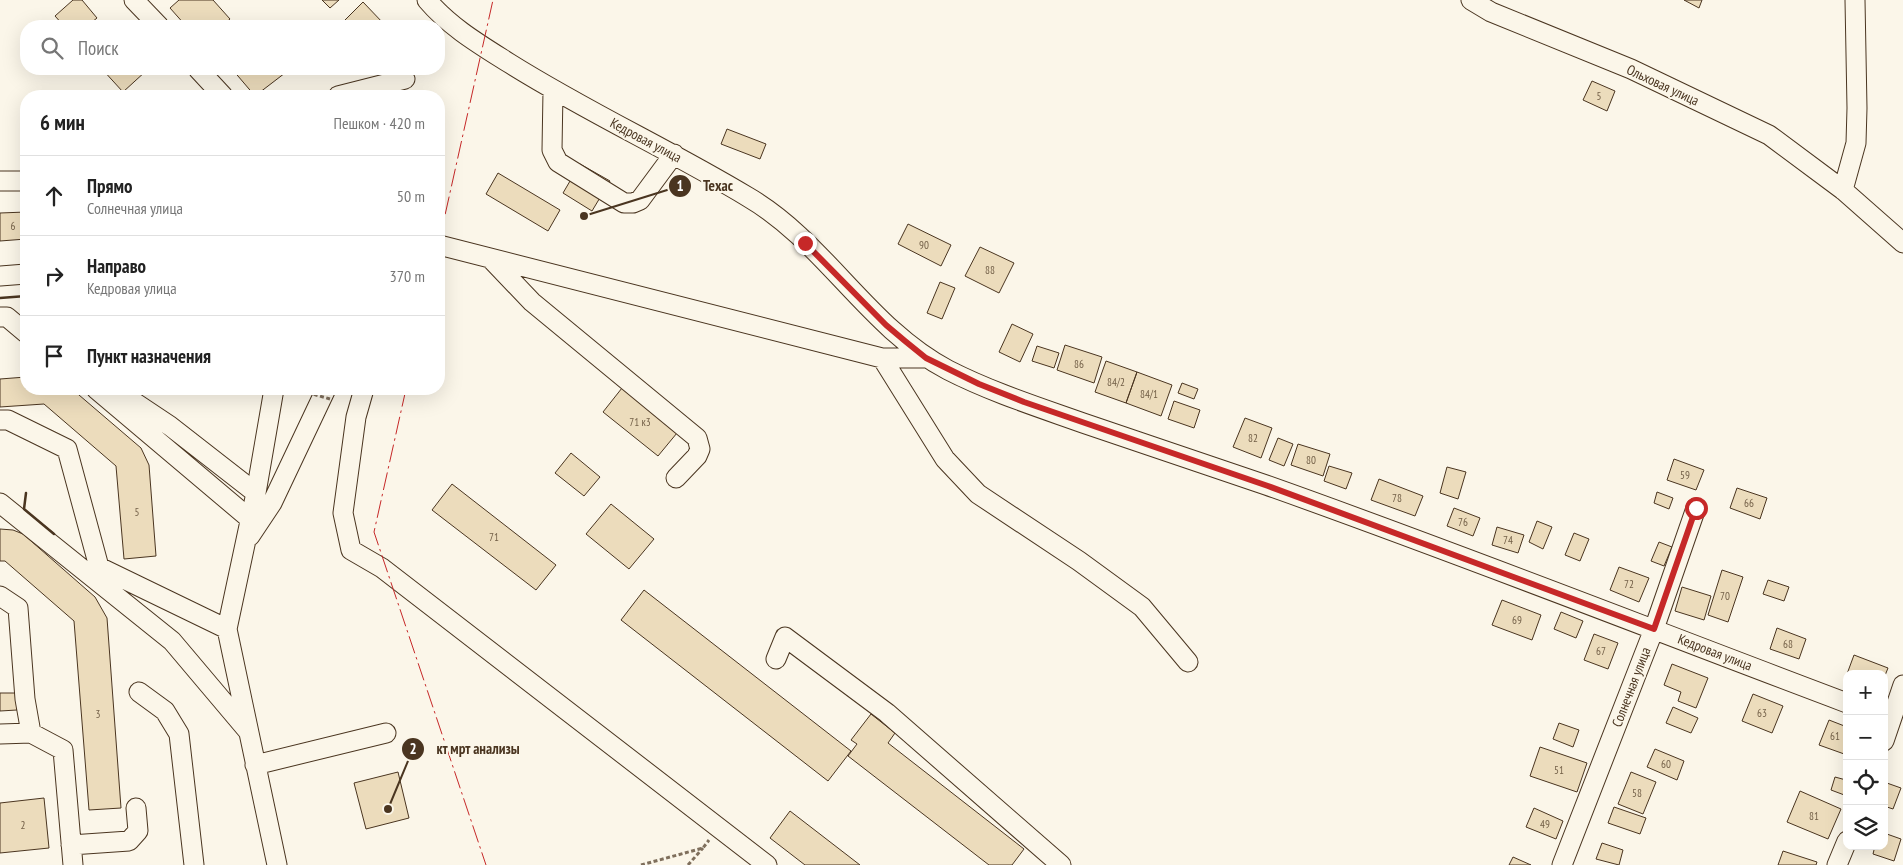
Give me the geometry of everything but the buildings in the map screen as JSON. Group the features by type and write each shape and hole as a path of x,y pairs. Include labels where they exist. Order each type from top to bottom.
{"street":[{"path":"134,0 153,20"},
{"name":"Кедровая улица","path":"427,0 439,20"},
{"name":"Ольховая улица","path":"1471,0 1491,12 1630,69 1769,135 1843,190 1903,242"},
{"path":"1843,190 1856,143 1858,108 1855,0"},
{"name":"Кедровая улица","path":"445,25 553,91 674,154 770,211 805,243 886,325 926,358 949,370 1024,402 1268,486 1654,629 1843,701"},
{"path":"204,75 217,90"},
{"path":"367,90 405,82"},
{"path":"553,91 552,150 554,157 558,162 624,203 633,203 640,200 674,154"},
{"path":"2,181 20,181"},
{"path":"445,247 882,358 926,358"},
{"path":"490,258 532,302 697,438 700,449 697,456 676,478"},
{"path":"0,276 20,274"},
{"path":"0,317 7,317 20,328"},
{"path":"882,358 945,459 978,494 1079,561 1142,607 1188,662"},
{"path":"103,395 250,519"},
{"path":"125,395 170,426 256,493"},
{"path":"273,395 256,493 227,629 277,865"},
{"path":"244,546 272,503 327,395"},
{"path":"362,395 356,417 343,513 351,550 382,568 768,865"},
{"path":"0,420 8,420 67,449 99,568 227,629"},
{"path":"0,502 172,641 250,734"},
{"name":"Солнечная улица","path":"1562,865 1654,629 1696,508"},
{"path":"0,596 18,608 25,699 31,733"},
{"path":"776,659 785,637 887,713 1061,865"},
{"path":"1888,732 1903,685"},
{"path":"139,692 165,711 179,734 183,752 194,865"},
{"path":"0,734 31,733 63,750 72,865"},
{"path":"256,765 386,733"},
{"path":"71,845 129,841 138,831 136,808"},
{"path":"1837,865 1843,850"}],"path":[{"path":"688,865 720,828"},
{"path":"641,865 703,848"}],"wall":[{"path":"0,298 20,296"},
{"path":"26,493 24,509 54,534"}],"power":[{"path":"445,215 493,0"},
{"path":"405,395 374,532 486,865"}],"place":[{"name":"Техас","path":"584,216"},
{"name":"кт мрт анализы","path":"388,809"}],"route":[{"path":"805,243 886,325 905,341 926,358 979,384 1024,402 1268,486 1654,629 1696,508"}]}
